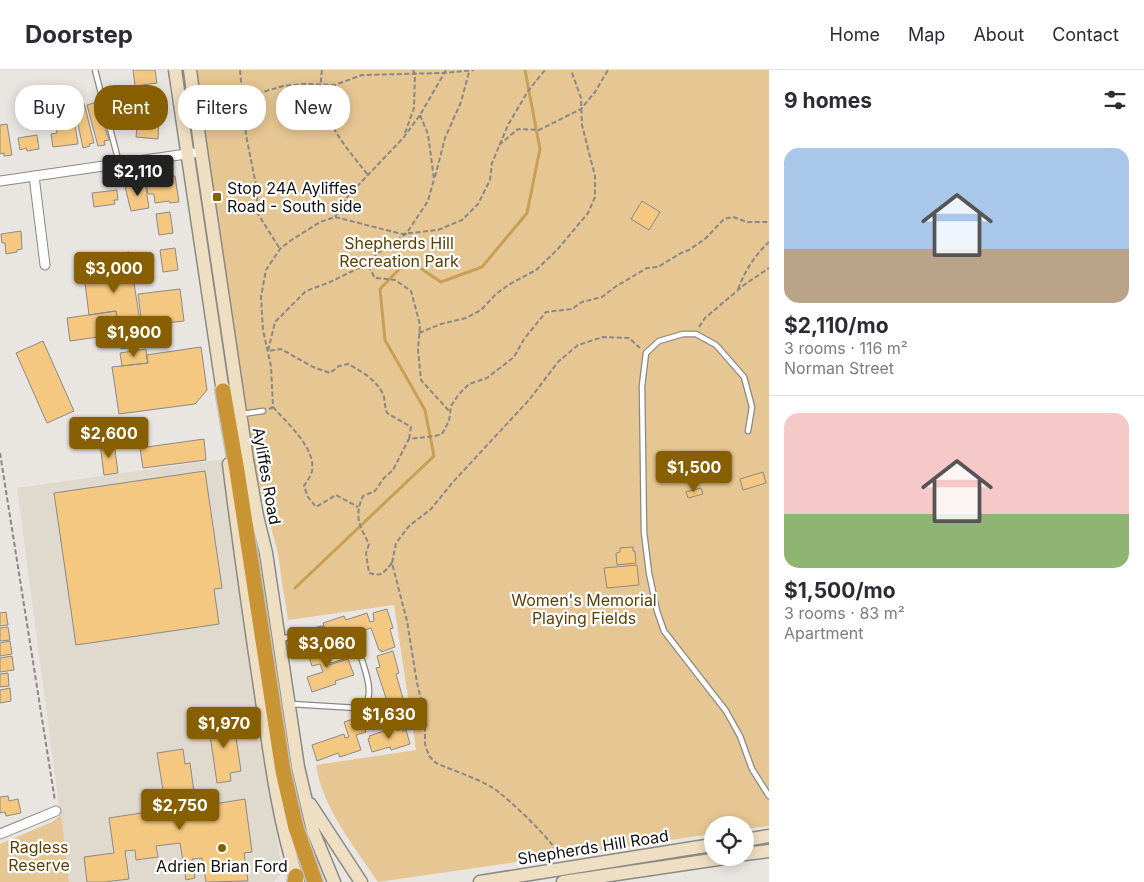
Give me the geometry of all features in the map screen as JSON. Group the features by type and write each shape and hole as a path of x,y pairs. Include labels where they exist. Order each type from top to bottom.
{"highway":[{"path":"223,391 286,790 314,882"}],"main road":[{"name":"Ayliffes Road","path":"175,70 223,391 228,457 252,634 278,805 296,880"},
{"name":"Ayliffes Road","path":"190,70 240,415 255,506 266,553 288,704 304,794 319,849 334,882"},
{"path":"304,794 361,882"},
{"path":"754,838 769,836"},
{"name":"Shepherds Hill Road","path":"480,882 704,846"},
{"path":"754,853 769,851"},
{"name":"Shepherds Hill Road","path":"563,882 589,880 704,861"}],"street":[{"path":"0,181 201,151"},
{"path":"34,176 44,265"},
{"path":"0,834 56,811"},
{"path":"587,864 589,880"}],"lane":[{"path":"95,70 119,163"},
{"path":"748,431 752,407 744,377 716,345 696,334 683,334 659,341 646,353 642,386 644,532 649,573 657,611 664,631 726,711 740,736 752,769 769,796"},
{"path":"240,415 263,410"},
{"path":"279,640 322,629 331,660 359,651 368,680 369,696 365,704 356,708 288,704"},
{"path":"365,704 372,723 399,715"}],"path":[{"path":"240,70 241,85"},
{"path":"294,85 320,85 322,70"},
{"path":"404,137 414,108 415,74 413,70"},
{"path":"335,85 362,75 474,70"},
{"path":"358,508 336,495 316,507 308,497 304,486 312,472 312,461 306,447 300,437 272,407 271,366 264,330 261,297 266,270 280,249 290,240 320,222 335,217 402,234 438,230 462,220 478,204 490,180 492,163 498,146 528,91 545,70"},
{"path":"419,333 441,324 466,318 481,310 496,294 536,270 557,250 588,213 595,197 595,176 582,125 581,98 571,70"},
{"path":"498,146 518,130 539,130 581,109 595,92 608,70"},
{"path":"268,352 275,322 306,291 330,282 366,264 378,253 406,234 428,201 445,138 461,102 469,71"},
{"path":"335,217 348,196 404,137 420,115 445,72"},
{"path":"420,115 428,134 434,179"},
{"path":"246,130 256,185 258,214 280,249"},
{"path":"334,130 368,175"},
{"path":"409,439 442,434 449,421 451,406 459,394 469,384 487,378 514,357 524,339 546,312 572,308 582,302 602,297 647,268 658,267 689,250 706,238 724,219 733,217 747,222 769,222"},
{"path":"737,291 743,275 757,253 769,242"},
{"path":"366,264 375,278 395,280 410,292 420,325 418,350 421,380 450,413"},
{"path":"696,334 704,318 769,268"},
{"path":"561,868 559,854 547,838 506,799 494,789 436,763 429,756 425,744 425,716 417,683 407,621 392,564 396,544 409,526 432,509 453,482 529,400 558,362 578,345 603,337 629,338 646,353"},
{"path":"268,352 281,350 313,367 330,373 340,366 348,364 376,384 384,396 388,413 411,427 409,439 393,470 384,478 375,491 364,496 358,508 358,520 369,544 366,553 369,572 377,575 382,574 392,564"},
{"path":"263,410 272,407"},
{"path":"0,453 56,811"}],"shaded area":[{"path":"223,459 282,872 274,882 69,882 17,488"}],"green space":[{"path":"190,70 769,70 769,826 754,828 754,816 704,816 704,835 378,882 332,812 325,797 316,765 416,750 394,605 288,620 277,549 240,415 199,130 266,130 266,85 192,85"},
{"name":"Ragless Reserve","path":"61,815 69,882 0,882 0,844 52,822"}],"building":[{"path":"133,70 155,70 157,83 135,85"},
{"path":"84,103 94,143 83,148 79,130 84,130"},
{"path":"94,103 94,130 106,130 109,140 104,141 105,145 98,146 87,105"},
{"path":"7,124 12,155 4,156 4,153 0,154 0,125"},
{"path":"56,130 76,130 78,144 53,147 51,134 57,133"},
{"path":"137,130 158,130 158,139 136,137"},
{"path":"37,135 39,149 27,151 26,148 20,150 18,138"},
{"path":"175,176 179,202 155,203 154,194 148,194 146,182 155,181 154,178"},
{"path":"145,182 149,208 131,211 125,187"},
{"path":"117,190 118,200 114,200 115,204 94,207 92,193"},
{"path":"642,201 660,212 649,230 631,219"},
{"path":"170,212 173,233 159,235 156,214"},
{"path":"21,231 22,249 6,254 5,243 2,243 1,234"},
{"path":"175,248 178,270 163,272 160,250"},
{"path":"129,252 144,346 121,349 116,311 89,315 82,259"},
{"path":"180,289 184,321 166,323 167,331 148,333 146,324 142,325 138,294"},
{"path":"116,311 119,334 70,341 67,318"},
{"path":"43,341 74,411 47,423 16,353"},
{"path":"201,347 207,390 195,404 119,414 112,367 148,363 146,355"},
{"path":"146,349 148,363 122,366 120,353"},
{"path":"204,439 206,460 143,468 140,448"},
{"path":"114,442 118,473 104,475 100,444"},
{"path":"205,471 222,588 214,589 219,624 76,645 54,493"},
{"path":"763,472 766,483 743,490 740,479"},
{"path":"701,488 703,494 688,498 686,492"},
{"path":"633,547 636,563 617,565 616,553 620,552 620,548"},
{"path":"637,565 639,585 607,588 604,568"},
{"path":"387,609 393,628 390,629 395,647 381,652 371,628 339,639 338,635 328,638 323,623 344,616 346,620 367,613 370,622 374,621 373,613"},
{"path":"6,612 8,625 0,626 0,613"},
{"path":"8,627 10,640 0,641 0,628"},
{"path":"10,641 12,654 0,656 0,643"},
{"path":"323,645 329,665 348,659 354,675 335,681 336,684 312,692 307,677 323,672 320,664 312,666 306,649"},
{"path":"393,651 399,673 396,674 404,702 389,707 376,668 380,667 377,656"},
{"path":"12,656 14,670 0,672 0,658"},
{"path":"8,673 9,686 0,687 0,674"},
{"path":"10,688 11,701 0,703 0,690"},
{"path":"363,716 367,729 365,730 366,732 356,735 361,750 340,757 338,753 317,761 312,745 344,734 345,738 349,737 344,722"},
{"path":"233,717 241,771 230,773 231,781 217,783 208,721"},
{"path":"396,727 397,731 406,730 410,744 391,750 390,747 372,752 368,739 370,738 369,736"},
{"path":"183,749 185,764 190,763 196,807 245,799 252,852 244,853 248,881 206,882 202,858 192,859 195,878 186,880 180,843 156,846 158,857 136,860 135,850 125,851 129,879 87,882 84,857 114,853 109,818 166,809 157,753"},
{"path":"8,796 9,801 18,799 21,813 6,816 5,812 0,813 0,797"}],"waterway":[{"path":"295,588 434,456 425,410 385,340 380,289 408,260 441,282 482,267 527,213 540,149 525,70"}],"place":[{"name":"Stop 24A Ayliffes Road - South side","path":"217,197"},
{"name":"Adrien Brian Ford","path":"222,848"}],"park label":[{"name":"Shepherds Hill Recreation Park","path":"399,252"},
{"name":"Women's Memorial Playing Fields","path":"584,609"}]}
